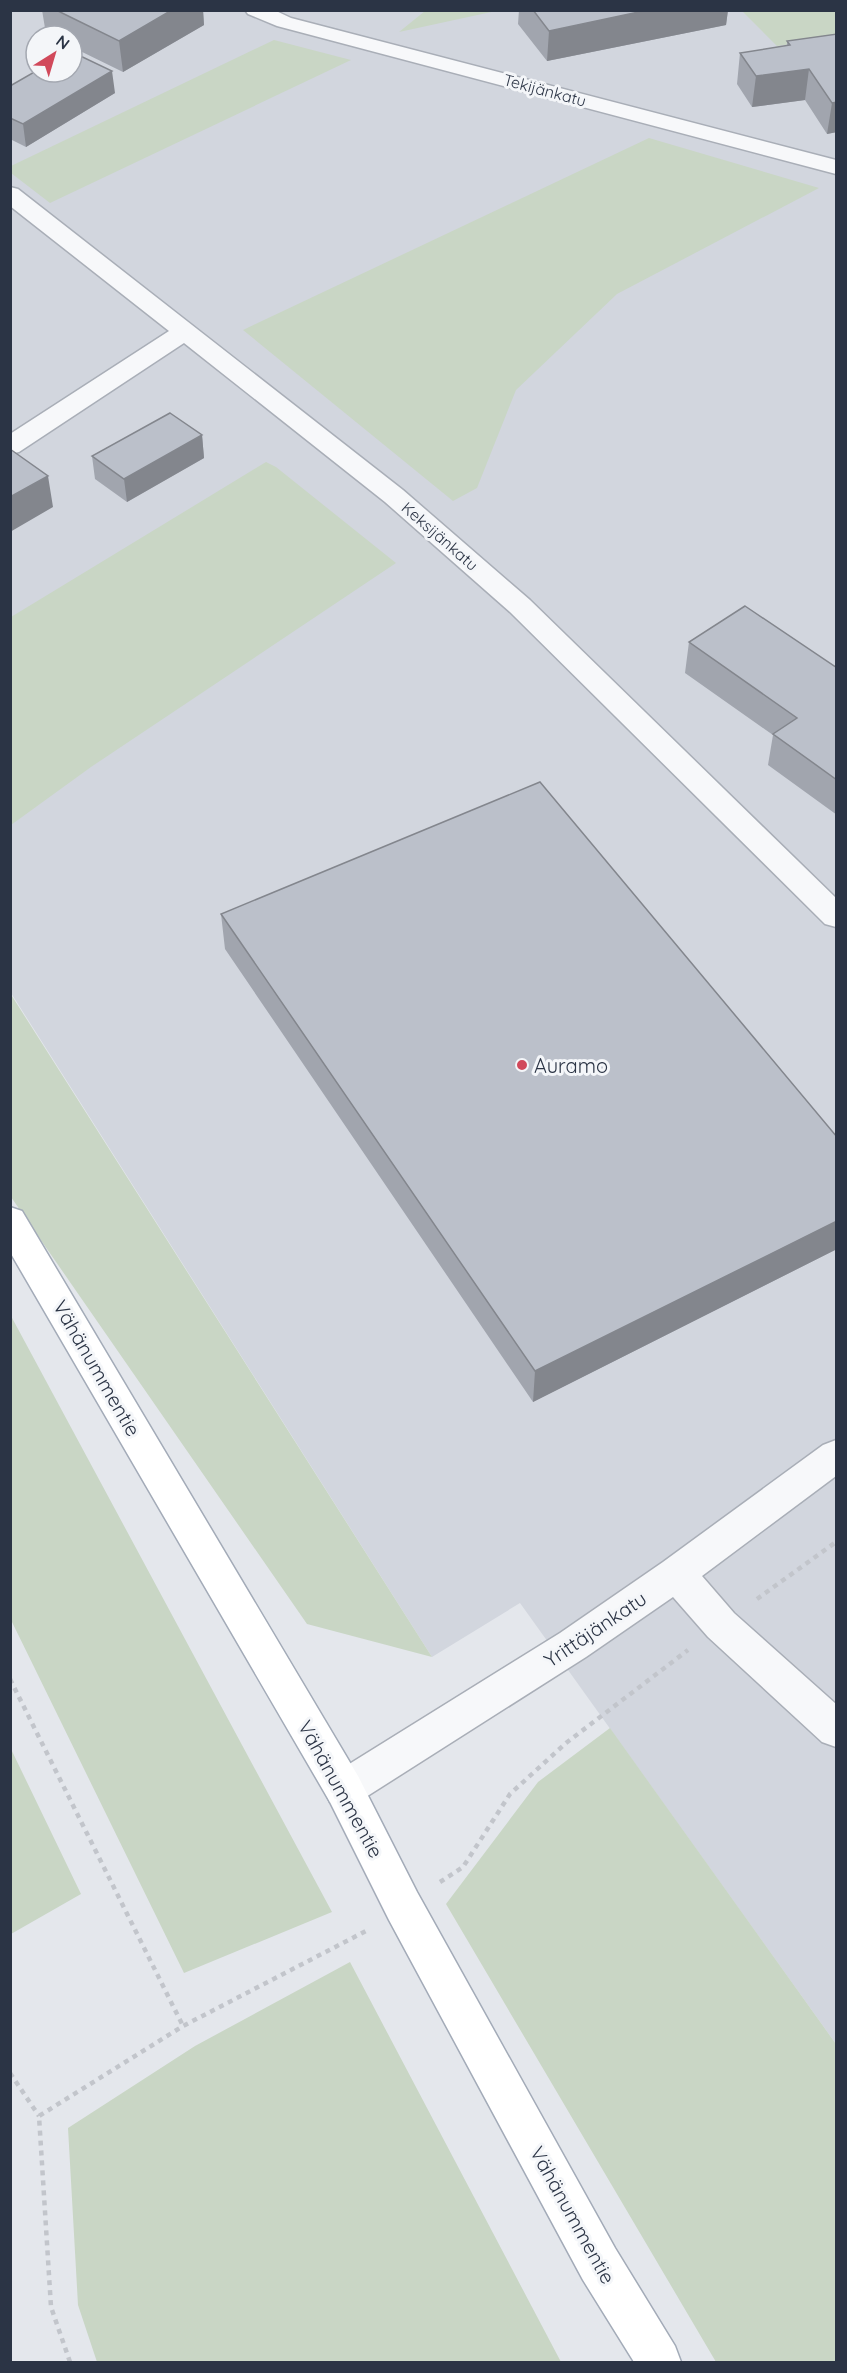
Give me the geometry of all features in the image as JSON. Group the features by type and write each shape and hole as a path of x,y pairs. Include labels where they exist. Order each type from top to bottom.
{"main road":[{"name":"Vähänummentie","path":"10,1221 344,1789 404,1906 598,2264 659,2362"}],"street":[{"name":"Tekijänkatu","path":"255,10 284,22 837,167"},
{"name":"Keksijänkatu","path":"10,194 394,496 511,598 837,916"},
{"path":"10,446 184,332"},
{"name":"Yrittäjänkatu","path":"344,1789 573,1645 676,1574 837,1456"},
{"path":"676,1574 721,1625 837,1729"}],"path":[{"path":"39,2116 183,2026 242,1993 352,1939 463,1867 510,1794 566,1743 721,1625 837,1542"},
{"path":"10,1680 183,2026"},
{"path":"10,2073 39,2116 51,2307 70,2362"}],"shaded area":[{"path":"11,11 836,11 836,2044 520,1603 432,1657 11,993"}],"green space":[{"path":"425,10 496,11 399,32"},
{"path":"742,11 836,11 836,38 777,46"},
{"path":"274,40 351,60 50,203 11,173 11,166"},
{"path":"649,138 819,188 617,294 516,390 477,488 453,501 243,330"},
{"path":"266,462 276,467 396,563 91,767 11,825 11,617"},
{"path":"10,993 432,1657 307,1624 11,1197"},
{"path":"11,1316 332,1912 184,1973 11,1620"},
{"path":"610,1728 836,2044 836,2362 716,2362 446,1904 538,1782"},
{"path":"10,1747 81,1894 11,1934 10,1934"},
{"path":"350,1962 561,2362 97,2362 78,2305 68,2128 195,2046"}],"building":[{"path":"56,10 172,10 119,41"},
{"path":"533,10 648,10 549,31"},
{"path":"837,34 837,102 832,103 809,69 756,76 740,53 790,45 787,41"},
{"path":"84,58 112,71 23,124 10,118 10,86 24,78 24,84 84,84"},
{"path":"170,413 202,435 124,479 92,456"},
{"path":"10,449 48,476 10,497"},
{"path":"745,606 837,668 837,780 773,734 797,718 689,642"},
{"name":"Auramo","path":"540,782 837,1137 837,1221 535,1371 221,914"}],"place":[{"name":"Auramo","path":"522,1065"}]}
